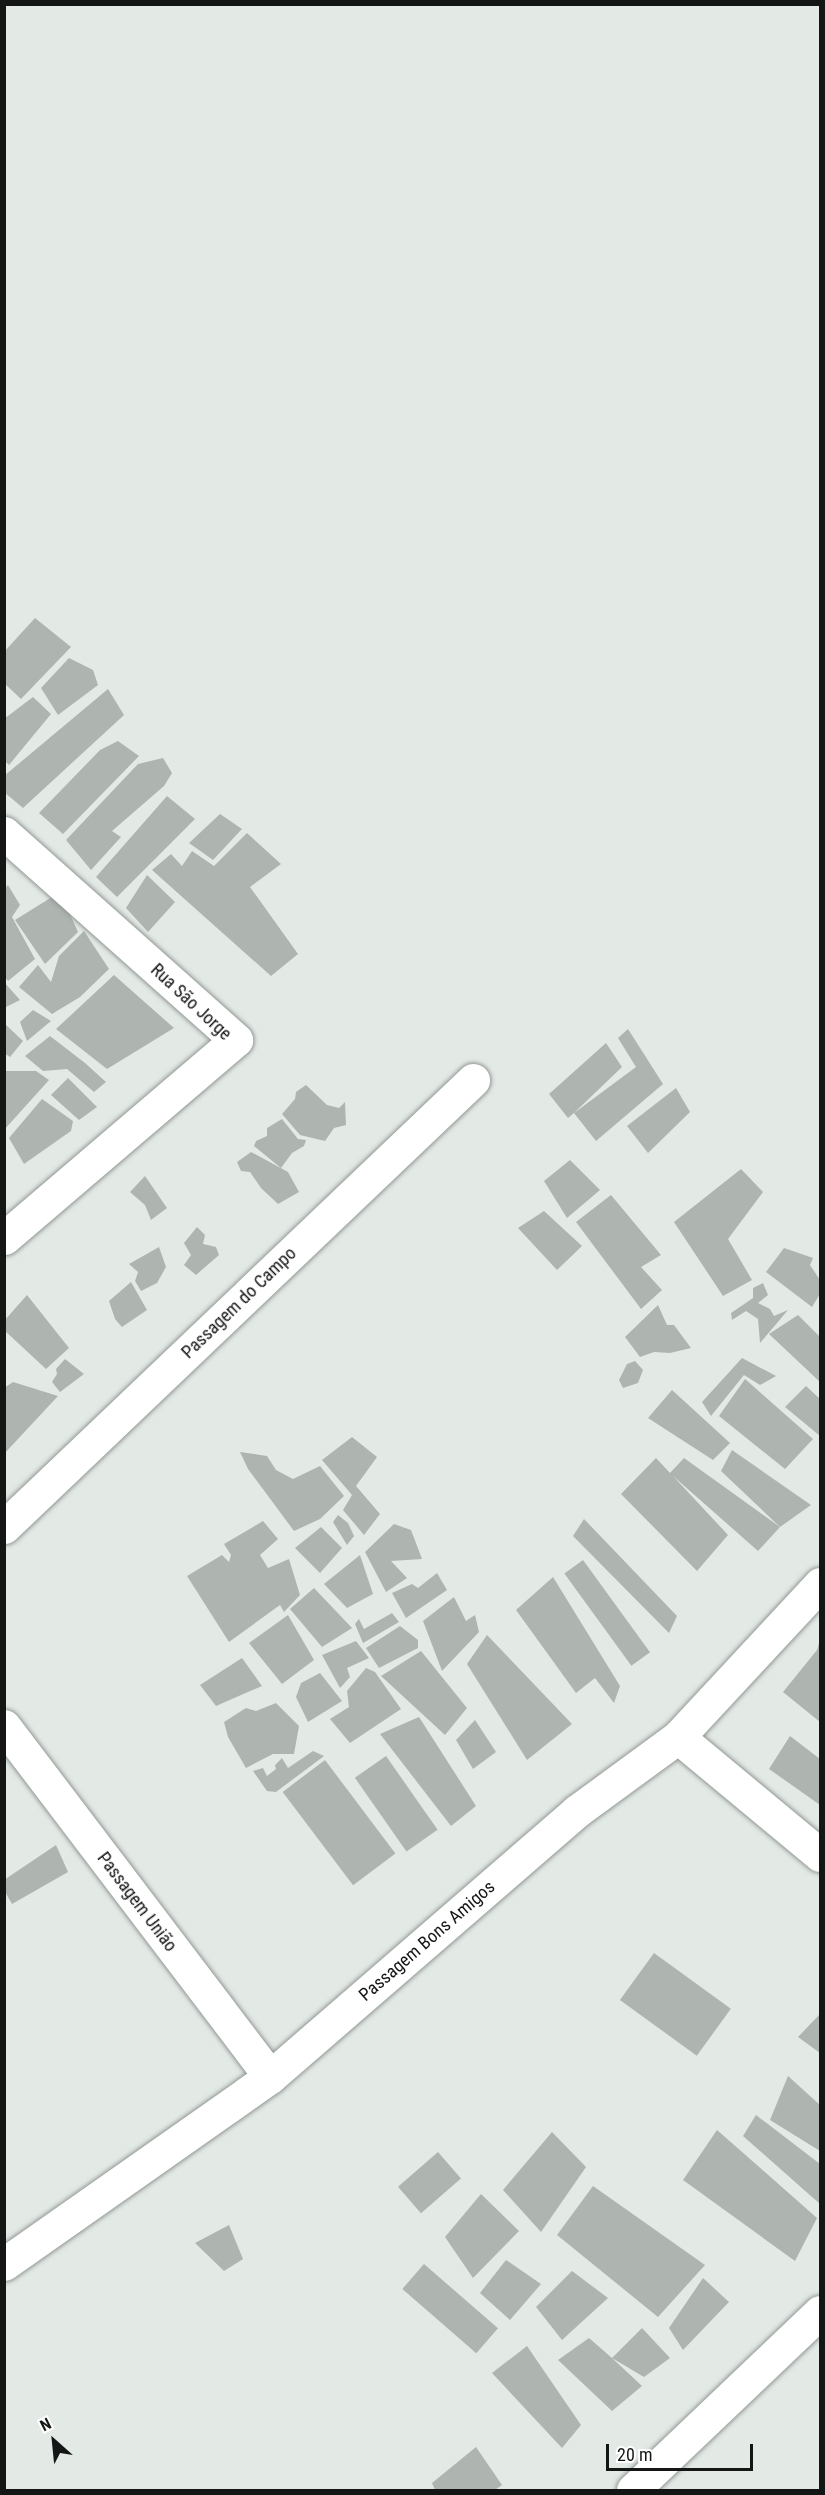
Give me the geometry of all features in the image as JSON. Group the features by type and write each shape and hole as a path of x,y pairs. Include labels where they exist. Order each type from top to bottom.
{"street":[{"name":"Rua São Jorge","path":"4,833 236,1040 4,1238"},
{"name":"Passagem do Campo","path":"4,1527 473,1080"},
{"name":"Passagem Bons Amigos","path":"4,2264 270,2077 577,1811 678,1737 820,1584"},
{"name":"Passagem União","path":"4,1726 270,2077"},
{"path":"678,1737 820,1855"},
{"path":"633,2490 820,2312"}],"building":[{"path":"35,618 71,647 21,699 4,683 4,652"},
{"path":"69,658 93,670 98,685 58,715 41,688"},
{"path":"108,689 124,715 23,808 4,792 4,776"},
{"path":"33,697 51,714 9,765 4,760 4,719"},
{"path":"118,741 139,756 63,834 39,813 100,750"},
{"path":"163,758 172,773 164,786 112,831 121,837 91,870 66,840 138,764"},
{"path":"167,796 195,819 117,897 96,877"},
{"path":"220,814 242,829 213,860 189,843"},
{"path":"247,833 281,864 250,887 298,954 271,976 152,870 171,854 182,866 192,851 214,866"},
{"path":"147,875 175,902 148,932 126,908"},
{"path":"8,885 20,905 12,917 35,959 8,981 4,976 4,889"},
{"path":"60,892 78,932 45,964 15,920"},
{"path":"84,931 109,969 80,997 52,1014 19,987 38,965 51,982 59,956"},
{"path":"114,975 174,1028 107,1069 56,1029"},
{"path":"4,982 20,1000 4,1008"},
{"path":"33,1010 51,1021 27,1041 20,1022"},
{"path":"4,1023 23,1041 10,1057 4,1053"},
{"path":"628,1029 663,1084 596,1141 574,1113 636,1067 618,1038"},
{"path":"50,1036 106,1082 94,1092 67,1069 43,1071 25,1056"},
{"path":"606,1043 622,1067 568,1118 549,1094"},
{"path":"4,1071 36,1071 49,1080 4,1130"},
{"path":"68,1078 97,1107 79,1120 51,1095"},
{"path":"306,1085 327,1105 339,1108 345,1102 346,1125 334,1128 325,1141 300,1135 282,1114 295,1099 296,1092"},
{"path":"676,1088 690,1112 648,1153 627,1126"},
{"path":"42,1099 73,1121 71,1131 24,1164 9,1138"},
{"path":"282,1119 298,1139 306,1140 304,1146 292,1153 281,1168 254,1146 256,1141 267,1136 267,1128"},
{"path":"251,1152 288,1172 299,1192 278,1204 261,1188 250,1172 241,1171 237,1162"},
{"path":"570,1160 600,1190 567,1218 544,1181"},
{"path":"741,1169 763,1192 728,1239 752,1280 723,1296 674,1222"},
{"path":"145,1176 167,1208 151,1220 145,1205 130,1192"},
{"path":"611,1195 661,1255 641,1267 662,1290 641,1309 576,1222"},
{"path":"544,1211 582,1246 557,1270 518,1228"},
{"path":"197,1227 205,1235 203,1244 216,1247 219,1255 196,1275 184,1265 191,1255 184,1243"},
{"path":"159,1247 166,1267 157,1283 141,1291 135,1281 138,1272 129,1264"},
{"path":"784,1248 813,1258 810,1265 820,1280 820,1294 812,1307 766,1272"},
{"path":"131,1282 147,1310 122,1327 115,1319 109,1301"},
{"path":"763,1283 768,1295 758,1303 770,1309 774,1316 788,1310 760,1343 758,1319 746,1311 732,1320 731,1313 753,1298 753,1288"},
{"path":"27,1295 69,1348 46,1369 4,1330 4,1321"},
{"path":"658,1305 667,1325 674,1325 691,1348 670,1353 654,1352 640,1357 625,1337"},
{"path":"798,1315 820,1337 820,1382 769,1334"},
{"path":"742,1358 776,1376 760,1385 744,1375 711,1416 702,1402"},
{"path":"65,1359 84,1374 60,1392 52,1382 57,1374 56,1369"},
{"path":"635,1361 643,1370 638,1383 623,1388 619,1380 627,1364"},
{"path":"745,1379 813,1439 785,1469 719,1416"},
{"path":"13,1382 58,1396 4,1454 4,1388"},
{"path":"806,1386 820,1399 820,1436 785,1407"},
{"path":"672,1390 730,1443 713,1460 648,1418"},
{"path":"352,1437 377,1457 356,1486 380,1514 364,1535 343,1510 352,1495 322,1460"},
{"path":"732,1450 811,1505 780,1527 721,1471"},
{"path":"240,1452 267,1456 276,1470 293,1479 320,1466 344,1496 320,1519 294,1531 248,1469"},
{"path":"656,1458 670,1473 684,1458 780,1527 758,1551 673,1476 728,1535 697,1571 621,1494"},
{"path":"338,1515 348,1523 354,1536 347,1545 333,1522"},
{"path":"584,1519 677,1616 669,1633 573,1536"},
{"path":"263,1521 278,1539 260,1555 268,1568 289,1559 300,1595 284,1612 280,1605 229,1642 187,1576 222,1555 229,1562 231,1555 224,1544"},
{"path":"394,1524 411,1530 422,1559 391,1561 407,1578 386,1592 365,1552"},
{"path":"321,1527 342,1548 320,1573 295,1548"},
{"path":"360,1555 373,1594 347,1608 324,1584"},
{"path":"583,1560 650,1652 631,1666 564,1574"},
{"path":"437,1573 447,1590 406,1618 392,1593 412,1584 418,1588"},
{"path":"553,1577 620,1686 614,1703 595,1678 576,1693 516,1610"},
{"path":"314,1588 352,1628 322,1647 290,1609"},
{"path":"454,1597 466,1621 475,1615 479,1632 442,1671 423,1621"},
{"path":"392,1613 399,1622 363,1643 355,1624 359,1619 364,1629"},
{"path":"288,1615 314,1660 282,1684 249,1643"},
{"path":"400,1626 418,1640 418,1648 379,1668 366,1648"},
{"path":"487,1635 572,1724 527,1760 467,1664"},
{"path":"820,1640 820,1722 783,1692 817,1650"},
{"path":"356,1641 369,1658 347,1668 350,1677 340,1688 322,1655"},
{"path":"421,1651 467,1708 445,1735 381,1676"},
{"path":"242,1658 262,1686 216,1706 200,1685"},
{"path":"366,1668 375,1672 401,1709 350,1743 330,1719 349,1707 347,1691"},
{"path":"320,1673 342,1701 308,1722 296,1697 301,1683"},
{"path":"276,1703 299,1726 294,1754 273,1754 246,1768 228,1737 224,1722 246,1708 256,1711"},
{"path":"419,1717 476,1806 451,1826 380,1734"},
{"path":"475,1720 496,1752 473,1769 456,1740"},
{"path":"790,1736 820,1759 820,1805 769,1769"},
{"path":"313,1751 324,1756 276,1792 267,1791 253,1771 263,1768 267,1776 276,1769 275,1765 282,1758 288,1768"},
{"path":"386,1756 438,1830 406,1852 355,1778"},
{"path":"325,1760 395,1853 353,1885 283,1792"},
{"path":"56,1845 68,1872 12,1904 4,1890 4,1880"},
{"path":"654,1953 731,2009 697,2056 620,2000"},
{"path":"820,2014 820,2053 798,2037"},
{"path":"788,2076 820,2105 820,2151 770,2120"},
{"path":"756,2115 820,2164 820,2204 743,2136"},
{"path":"717,2130 817,2218 795,2261 683,2180"},
{"path":"552,2132 586,2167 541,2232 503,2190"},
{"path":"438,2152 461,2178 421,2213 398,2187"},
{"path":"593,2186 705,2265 658,2317 557,2235"},
{"path":"481,2194 519,2231 473,2278 445,2237"},
{"path":"229,2225 243,2259 224,2271 195,2243"},
{"path":"506,2260 541,2284 510,2320 480,2293"},
{"path":"424,2264 498,2328 476,2353 402,2289"},
{"path":"572,2271 608,2298 562,2340 536,2307"},
{"path":"703,2278 729,2302 683,2350 669,2328"},
{"path":"642,2328 670,2358 644,2377 612,2358"},
{"path":"589,2338 642,2386 612,2411 558,2360"},
{"path":"527,2346 581,2425 562,2448 492,2373"},
{"path":"476,2447 502,2485 495,2490 435,2490 432,2483"}]}
